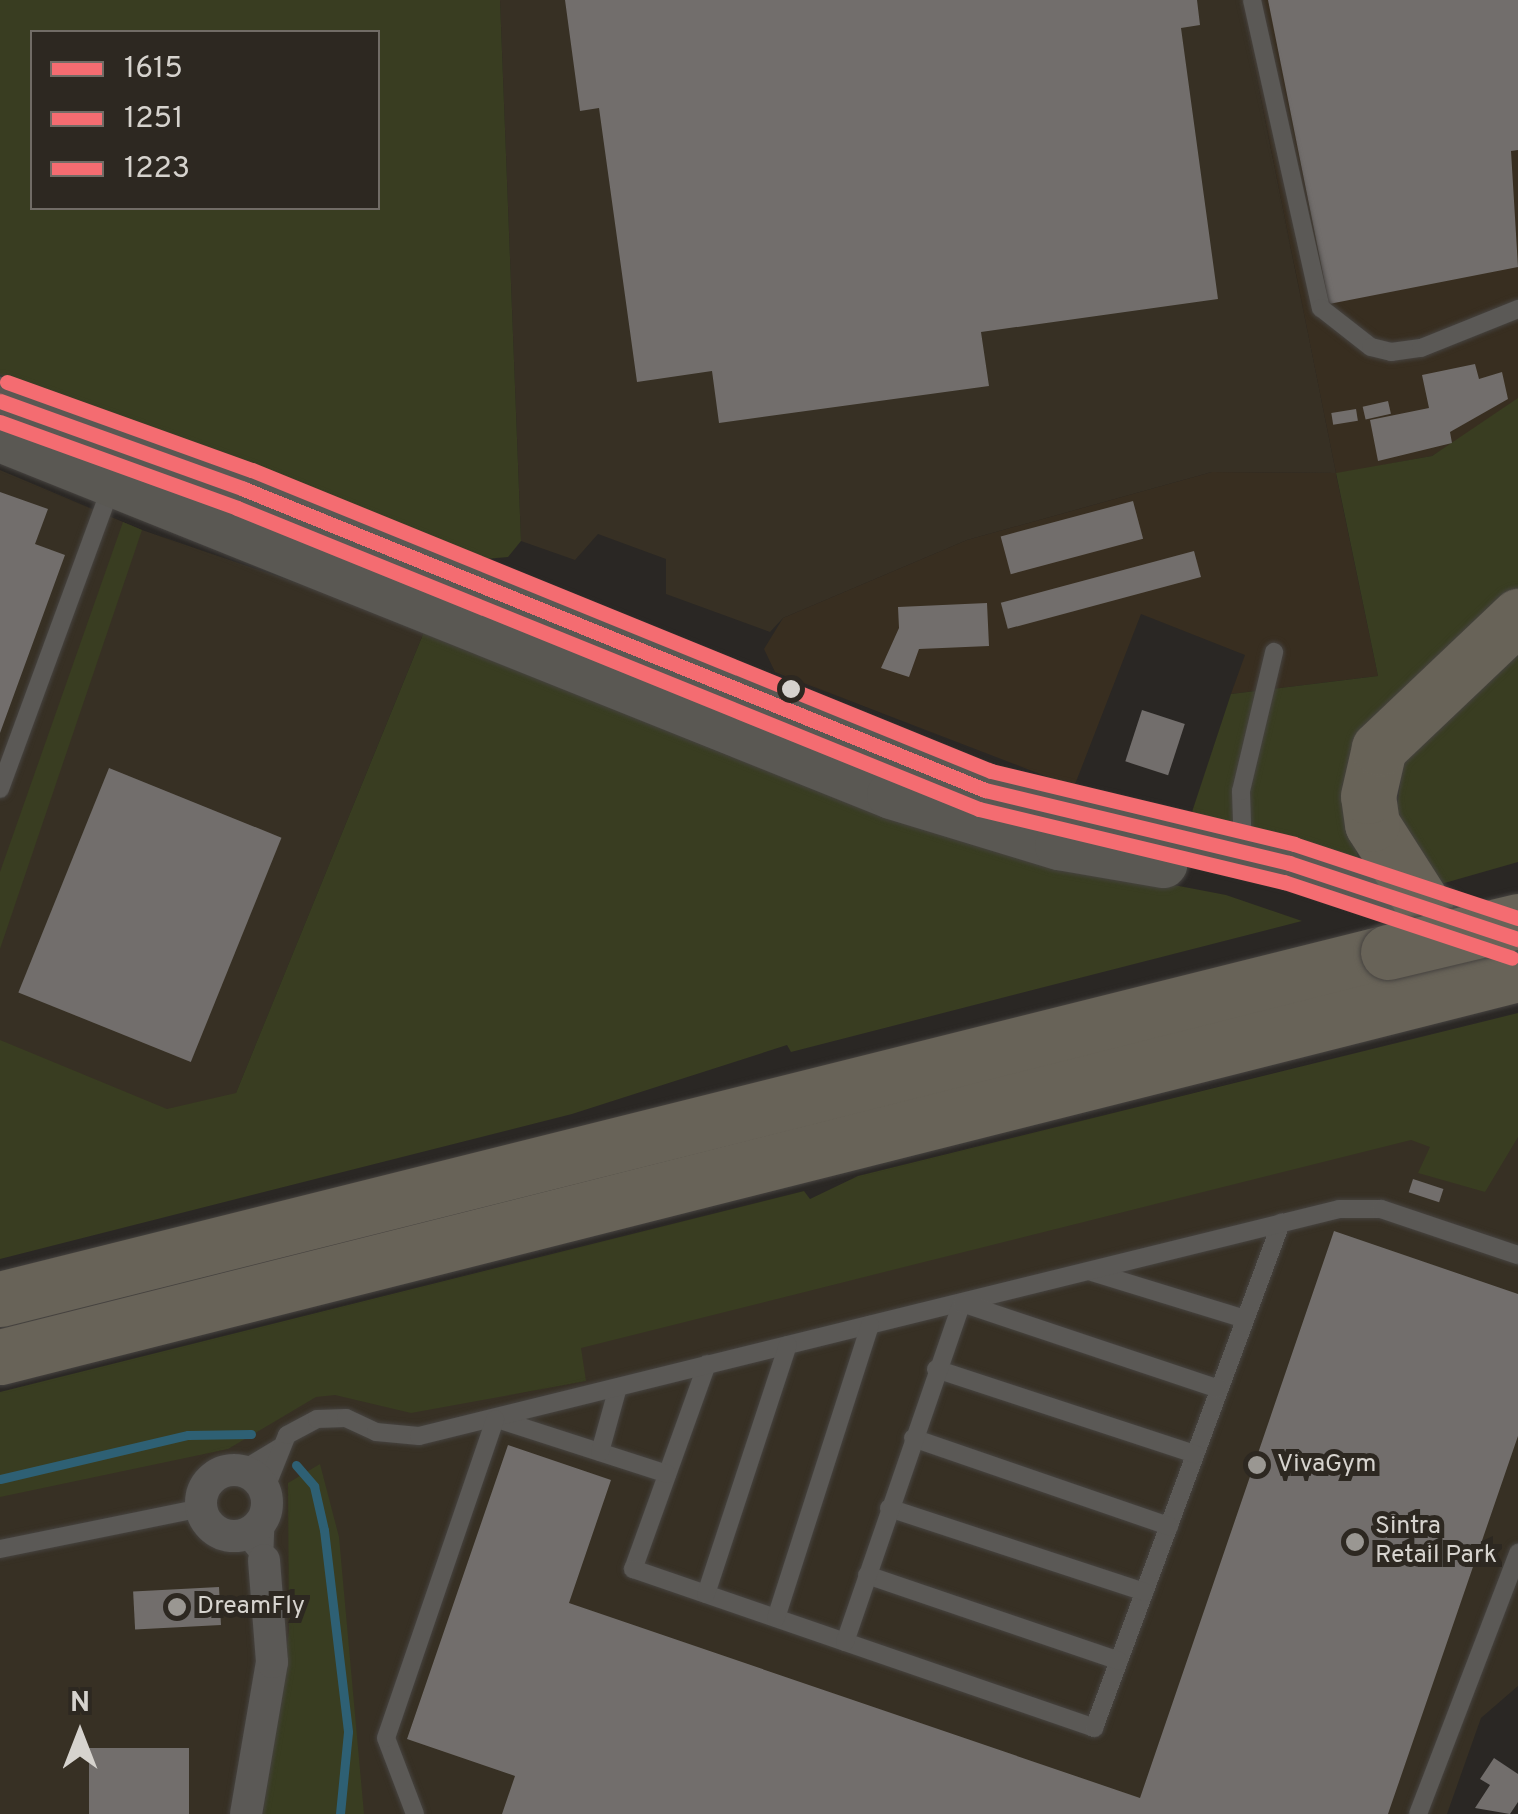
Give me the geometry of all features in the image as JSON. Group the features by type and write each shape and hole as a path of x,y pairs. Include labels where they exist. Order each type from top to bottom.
{"highway":[{"path":"1425,906 1372,824 1368,796 1378,748 1518,616"},
{"path":"0,1299 1518,921"},
{"path":"0,1357 1505,976"}],"street":[{"path":"0,400 244,490 985,790 1243,852 1425,906 1518,939"},
{"path":"0,438 114,480 970,823 1282,889 1505,976"},
{"path":"212,1478 254,1502 216,1531 201,1508 212,1478"},
{"path":"246,1814 272,1662 264,1560"}],"lane":[{"path":"1252,0 1321,308 1371,347 1391,352 1421,348 1518,309"},
{"path":"0,790 114,480"},
{"path":"1243,852 1242,791 1274,652"},
{"path":"264,1560 254,1502 287,1436 318,1419 346,1418 376,1432 419,1436 1339,1209 1381,1209 1518,1255"},
{"path":"707,1364 633,1569 1094,1728 1280,1223"},
{"path":"1092,1272 1245,1319"},
{"path":"845,1642 936,1369 962,1303"},
{"path":"962,1303 1220,1389"},
{"path":"776,1618 870,1325"},
{"path":"706,1594 788,1345"},
{"path":"936,1369 1196,1454"},
{"path":"600,1452 618,1387"},
{"path":"495,1419 668,1474"},
{"path":"415,1814 386,1738 495,1419"},
{"path":"913,1438 1169,1526"},
{"path":"264,1560 254,1502 280,1448"},
{"path":"0,1549 201,1508"},
{"path":"890,1508 1145,1592"},
{"path":"1418,1814 1518,1552"},
{"path":"867,1574 1119,1661"}],"shaded area":[{"path":"500,0 1241,0 1336,473 1212,472 967,540 783,618 770,632 666,594 666,559 598,534 575,560 521,541"},
{"path":"1241,0 1518,0 1518,401 1432,456 1336,474 1378,676 1231,694 1245,655 1141,614 1074,787 775,672 764,649 783,618 967,540 1212,472 1336,473"},
{"path":"0,470 142,530 426,627 217,1140 0,1212"},
{"path":"1518,1055 1518,1686 1481,1718 1447,1814 0,1814 0,1437"}],"green space":[{"path":"0,0 500,0 521,541 508,557 486,559 0,375"},
{"path":"1518,398 1518,592 1403,696 1355,843 1360,868 1191,815 1231,694 1378,676 1336,473 1432,456"},
{"path":"123,522 142,530 0,949 0,872"},
{"path":"426,627 1028,857 1226,895 1302,921 791,1052 787,1045 572,1114 0,1259 0,1040 167,1109 236,1093"},
{"path":"1518,642 1518,862 1441,884 1396,815 1404,754"},
{"path":"1518,1013 1518,1137 1485,1192 1418,1173 1430,1147 1411,1140 581,1348 586,1381 411,1413 335,1395 316,1397 228,1449 0,1497 0,1392 804,1191 810,1199 858,1176"},
{"path":"320,1464 339,1537 364,1814 263,1814 289,1631 288,1483"}],"building":[{"path":"565,0 1197,0 1200,25 1181,28 1218,299 981,332 989,386 719,423 712,371 637,382 599,108 580,111"},
{"path":"1268,0 1518,0 1518,150 1511,151 1518,267 1329,304"},
{"path":"1475,364 1479,379 1502,372 1508,399 1450,432 1452,443 1378,461 1370,420 1429,408 1422,375"},
{"path":"1388,401 1391,414 1366,420 1363,407"},
{"path":"1356,409 1358,421 1333,425 1331,413"},
{"path":"0,492 48,509 35,544 65,555 0,733"},
{"path":"1133,501 1143,539 1011,574 1001,536"},
{"path":"1194,551 1201,577 1008,629 1001,603"},
{"path":"987,603 989,646 919,649 909,677 881,668 899,628 898,607"},
{"path":"1142,710 1185,724 1168,775 1125,761"},
{"path":"109,768 281,838 191,1062 18,992"},
{"path":"1413,1179 1443,1189 1439,1202 1409,1192"},
{"name":"Sintra Retail Park","path":"1334,1231 1518,1294 1518,1436 1388,1814 502,1814 515,1776 407,1739 508,1445 611,1480 569,1603 1140,1798"},
{"name":"DreamFly","path":"219,1587 221,1625 135,1629 133,1592"},
{"path":"89,1748 189,1748 189,1814 89,1814"},
{"path":"1494,1758 1518,1774 1518,1802 1510,1814 1475,1808 1490,1785 1480,1779"}],"waterway":[{"path":"0,1479 188,1435 251,1434"},
{"path":"296,1465 314,1486 324,1530 348,1732 340,1814"}],"transit line":[{"name":"1223","path":"7,382 252,470 991,771 1294,844 1518,918"},
{"name":"1615","path":"0,401 244,489 985,790 1289,863 1518,939"},
{"name":"1251","path":"0,422 237,508 979,809 1284,882 1512,958"}],"place":[{"name":"VivaGym","path":"1257,1465"},
{"name":"Sintra Retail Park","path":"1355,1542"},
{"name":"DreamFly","path":"177,1607"}]}
